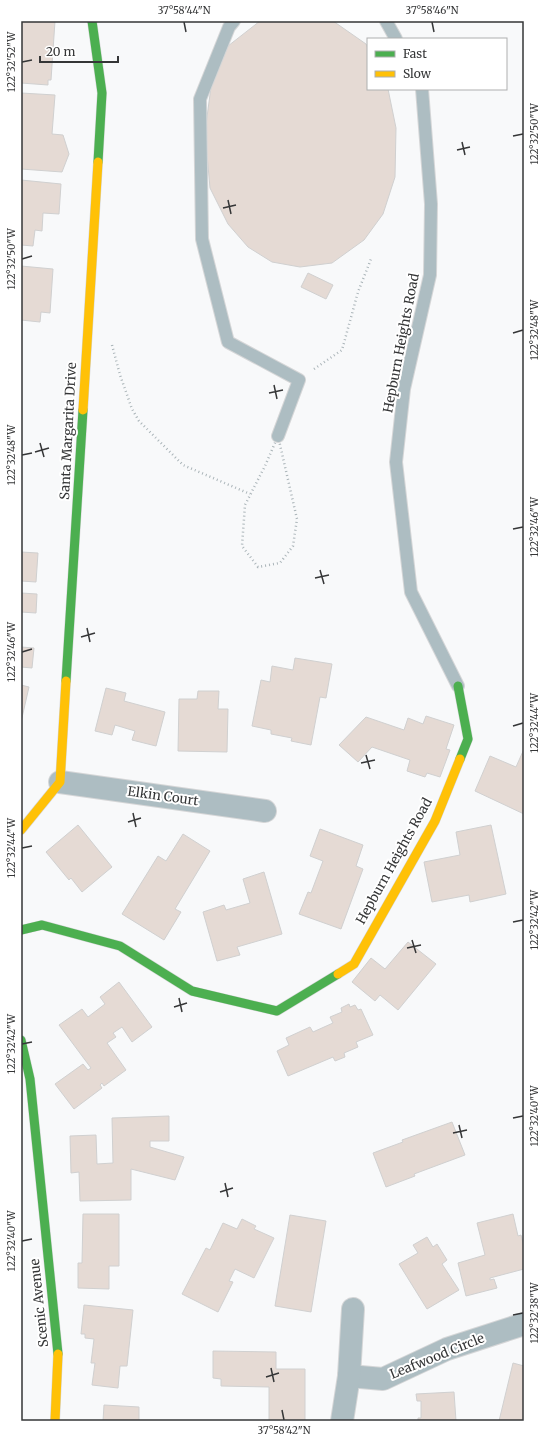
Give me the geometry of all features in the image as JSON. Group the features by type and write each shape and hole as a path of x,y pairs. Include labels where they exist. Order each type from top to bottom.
{"street":[{"name":"Santa Margarita Drive","path":"60,782 102,93 92,21"},
{"name":"Hepburn Heights Road","path":"21,930 42,925 120,946 192,991 277,1011 354,964 435,821 468,739 458,686"},
{"name":"Elkin Court","path":"60,782 265,811"},
{"path":"21,830 60,782"},
{"name":"Scenic Avenue","path":"21,1040 30,1079 58,1357 55,1421"},
{"path":"342,1421 349,1376 352,1309"},
{"name":"Leafwood Circle","path":"349,1376 383,1378 447,1349 524,1324"}],"lane":[{"path":"234,21 229,27 200,99 202,239 228,342 299,380 278,436"},
{"path":"386,21 395,38"},
{"name":"Hepburn Heights Road","path":"422,90 431,204 430,275 404,389 396,462 411,592 458,686"}],"path":[{"path":"299,380 342,350 358,292 371,259"},
{"path":"88,313 111,340 120,375 132,410 139,420 183,465 250,494"},
{"path":"278,436 296,520 293,546 280,563 258,567 242,546 245,505 265,466 278,436"}],"building":[{"path":"21,21 55,21 51,80 48,80 48,85 21,83"},
{"path":"260,21 333,21 367,46 367,90 388,90 396,128 395,177 383,214 364,240 332,263 300,267 272,262 248,247 228,224 210,188 205,132 211,87 228,46"},
{"path":"21,93 55,95 52,134 63,135 69,154 62,172 21,169"},
{"path":"21,180 61,184 59,214 43,213 42,231 35,230 33,246 21,245"},
{"path":"21,266 53,269 50,313 41,312 40,322 21,320"},
{"path":"308,273 333,285 326,299 301,287"},
{"path":"21,552 38,553 36,582 21,581"},
{"path":"21,593 37,594 36,613 21,612"},
{"path":"21,647 34,648 32,668 21,667"},
{"path":"295,658 332,664 326,698 320,697 311,745 291,741 292,738 271,734 271,730 252,726 261,680 270,682 272,666 293,670"},
{"path":"21,685 29,687 21,722"},
{"path":"106,688 126,693 124,701 165,712 156,746 132,740 135,731 115,725 112,735 95,731"},
{"path":"198,691 219,691 218,709 228,709 227,752 178,751 179,699 197,699"},
{"path":"426,716 454,725 446,749 450,750 440,777 427,773 425,777 407,771 410,760 372,747 358,762 339,745 366,717 404,730 408,718 423,724"},
{"path":"524,749 524,814 475,791 490,756 516,767"},
{"path":"78,825 112,867 82,892 71,878 69,880 46,852"},
{"path":"491,825 506,894 470,902 469,895 432,902 424,862 460,855 456,832"},
{"path":"320,829 363,845 356,866 363,869 341,929 299,914 308,892 311,893 323,861 310,856"},
{"path":"183,834 210,851 175,909 181,912 164,940 122,914 158,856 166,861"},
{"path":"264,872 282,934 237,947 240,955 217,961 203,912 224,905 226,910 250,903 243,879"},
{"path":"408,942 436,964 398,1010 380,995 375,1001 352,982 371,958 385,969"},
{"path":"119,982 152,1027 132,1042 122,1027 113,1033 116,1037 107,1043 126,1070 104,1086 102,1083 100,1085 102,1088 74,1109 55,1084 83,1064 88,1070 91,1068 59,1025 82,1009 88,1017 105,1004 100,997"},
{"path":"349,1004 350,1007 355,1005 358,1010 361,1009 373,1035 356,1042 358,1047 344,1053 345,1057 335,1061 333,1057 288,1076 277,1051 289,1045 286,1038 310,1027 313,1032 333,1023 330,1017 342,1012 341,1008"},
{"path":"169,1116 169,1141 150,1141 150,1147 184,1157 175,1180 131,1169 131,1200 80,1201 79,1172 71,1173 70,1136 96,1135 97,1164 113,1163 112,1118"},
{"path":"452,1122 465,1155 414,1174 415,1176 386,1187 373,1153 403,1142 402,1140"},
{"path":"83,1214 119,1214 119,1266 109,1266 109,1289 78,1288 78,1263 82,1263"},
{"path":"513,1214 518,1236 521,1235 524,1247 524,1269 490,1278 490,1280 494,1279 497,1288 466,1296 458,1263 485,1255 477,1223"},
{"path":"290,1215 326,1221 311,1312 275,1306"},
{"path":"242,1219 256,1226 254,1229 274,1238 254,1278 235,1269 229,1281 233,1282 218,1312 182,1294 206,1248 210,1250 223,1223 237,1229"},
{"path":"427,1237 433,1247 437,1244 447,1260 442,1264 459,1290 427,1309 399,1264 418,1253 413,1245"},
{"path":"84,1305 133,1310 127,1366 120,1366 118,1388 92,1385 95,1363 91,1363 94,1339 85,1338 85,1334 81,1334"},
{"path":"213,1351 276,1352 276,1369 305,1369 305,1421 269,1421 269,1387 221,1386 221,1379 213,1378"},
{"path":"513,1363 524,1366 524,1421 499,1421"},
{"path":"454,1392 456,1421 418,1421 418,1418 421,1418 421,1401 417,1401 416,1394"},
{"path":"104,1405 139,1407 139,1421 103,1421"}],"traffic: fast":[{"path":"92,21 102,93 98,162"},
{"path":"66,681 83,410"},
{"path":"458,686 468,739 460,759"},
{"path":"21,930 42,925 120,946 192,991 277,1011 338,974"},
{"path":"21,1040 30,1079 58,1354"}],"traffic: slow":[{"path":"83,410 98,162"},
{"path":"21,830 60,782 66,681"},
{"path":"338,974 354,964 435,821 460,759"},
{"path":"55,1421 58,1354"}]}
